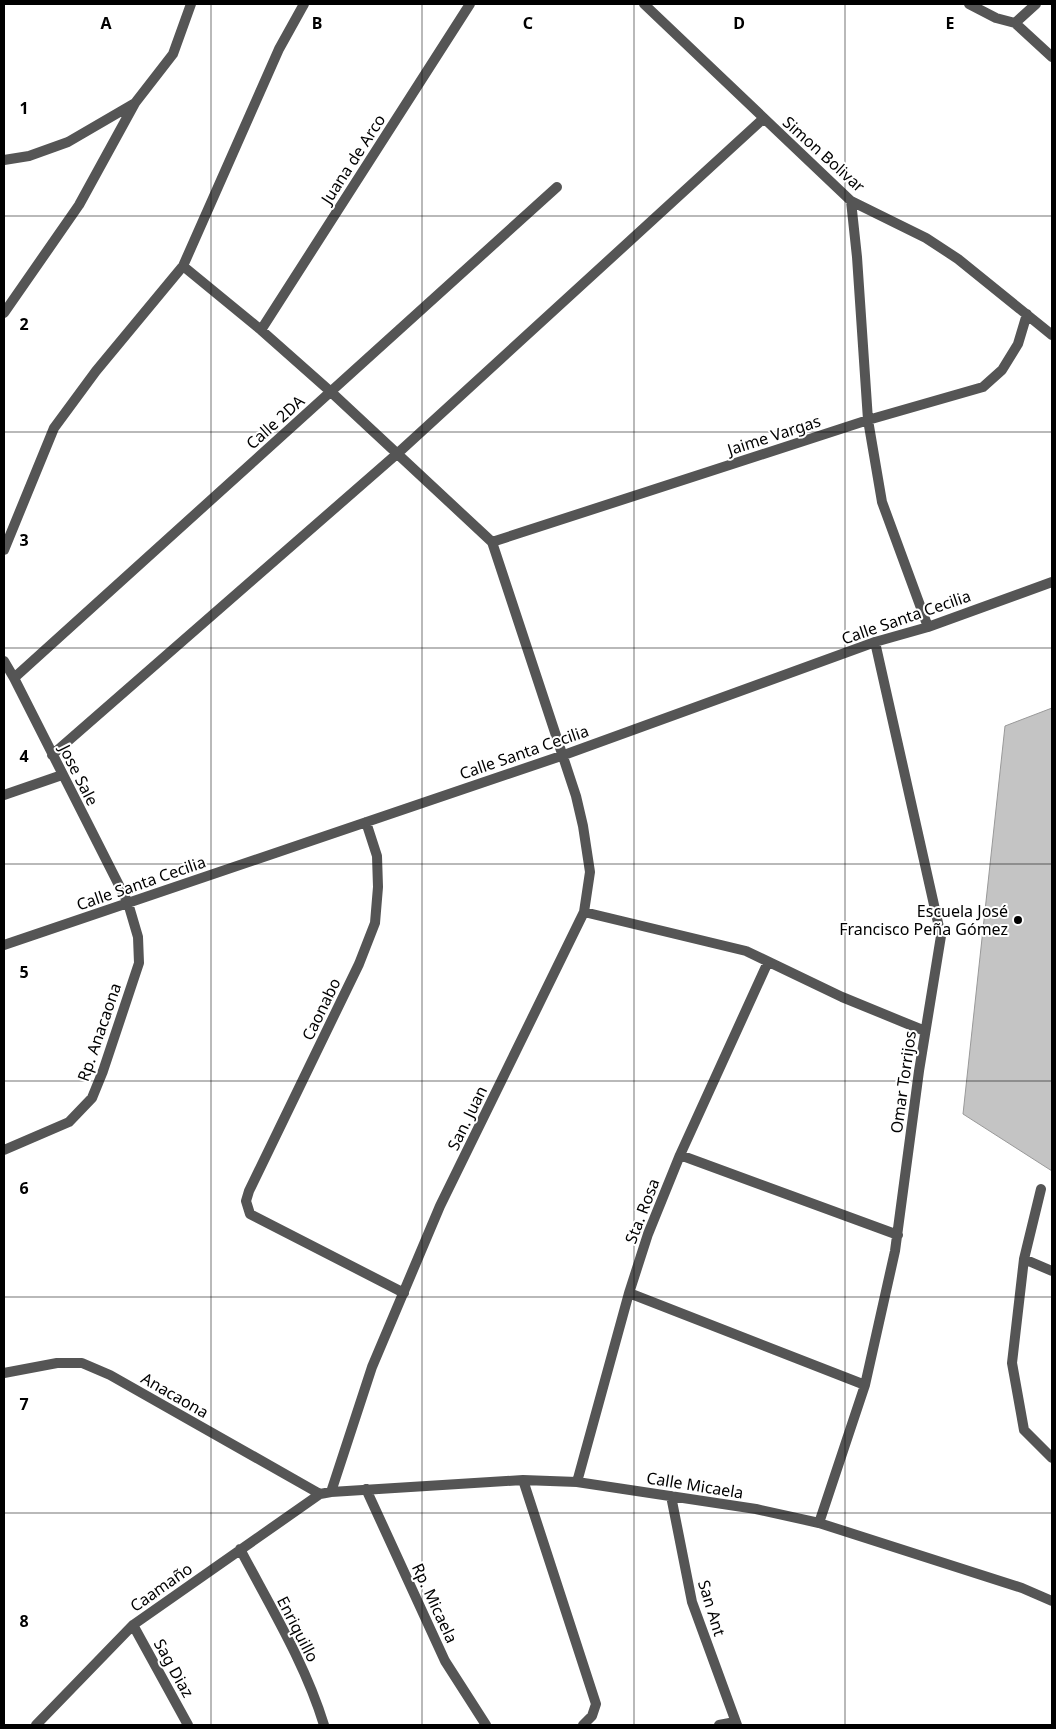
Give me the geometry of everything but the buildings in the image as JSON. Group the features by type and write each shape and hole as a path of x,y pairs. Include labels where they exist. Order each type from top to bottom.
{"street":[{"path":"4,313 79,205 135,103 173,54 191,4"},
{"path":"4,550 54,428 96,371 183,266 275,57 304,4"},
{"name":"Juana de Arco","path":"261,330 470,4"},
{"name":"Simon Bolivar","path":"644,4 851,201 926,238 958,259 1052,336"},
{"path":"969,4 996,18 1015,23 1052,57"},
{"path":"1015,23 1036,4"},
{"path":"4,160 29,156 68,142 135,103"},
{"path":"52,755 398,453 763,119"},
{"name":"Calle 2DA","path":"14,678 556,187"},
{"path":"851,201 857,257 868,420 882,502 928,627"},
{"path":"183,266 261,330 331,392 492,542"},
{"name":"Jaime Vargas","path":"492,542 868,420 983,387 1002,370 1018,344 1027,314"},
{"name":"San. Juan","path":"331,1492 372,1367 440,1206 584,912 590,872 583,826 564,755 492,542"},
{"name":"Calle Santa Cecilia","path":"4,946 564,755 875,642 928,627 1052,582"},
{"name":"Omar Torrijos","path":"819,1523 865,1385 898,1235 919,1070 941,936 875,642"},
{"name":"Jose Sale","path":"4,661 128,903"},
{"path":"4,795 62,775"},
{"name":"Caonabo","path":"366,822 377,856 378,887 375,923 359,964 249,1191 246,1201 250,1214 404,1293"},
{"name":"Rp. Anacaona","path":"4,1150 69,1122 92,1098 103,1072 138,963 138,937 128,903"},
{"path":"584,912 746,952 925,1031"},
{"name":"Sta. Rosa","path":"577,1482 629,1293 648,1234 680,1155 768,962"},
{"path":"680,1155 898,1235"},
{"path":"1041,1189 1024,1259 1012,1363 1024,1430 1052,1458"},
{"path":"1024,1259 1052,1271"},
{"path":"629,1293 865,1385"},
{"name":"Anacaona","path":"4,1373 57,1363 82,1364 110,1375 320,1494"},
{"path":"523,1480 596,1704 592,1716 583,1725"},
{"name":"Calle Micaela","path":"320,1494 366,1489 523,1480 577,1482 756,1509 819,1523 1022,1588 1052,1601"},
{"name":"Rp. Micaela","path":"366,1489 445,1661 486,1725"},
{"name":"Caamaño","path":"36,1725 133,1625 320,1494"},
{"name":"San Ant","path":"671,1496 692,1602 736,1724"},
{"name":"Enriquillo","path":"240,1549 315,1696 324,1725"},
{"name":"Sag Diaz","path":"133,1625 188,1725"},
{"path":"719,1725 736,1724"}],"place":[{"name":"Escuela José Francisco Peña Gómez","path":"1018,920"}]}
